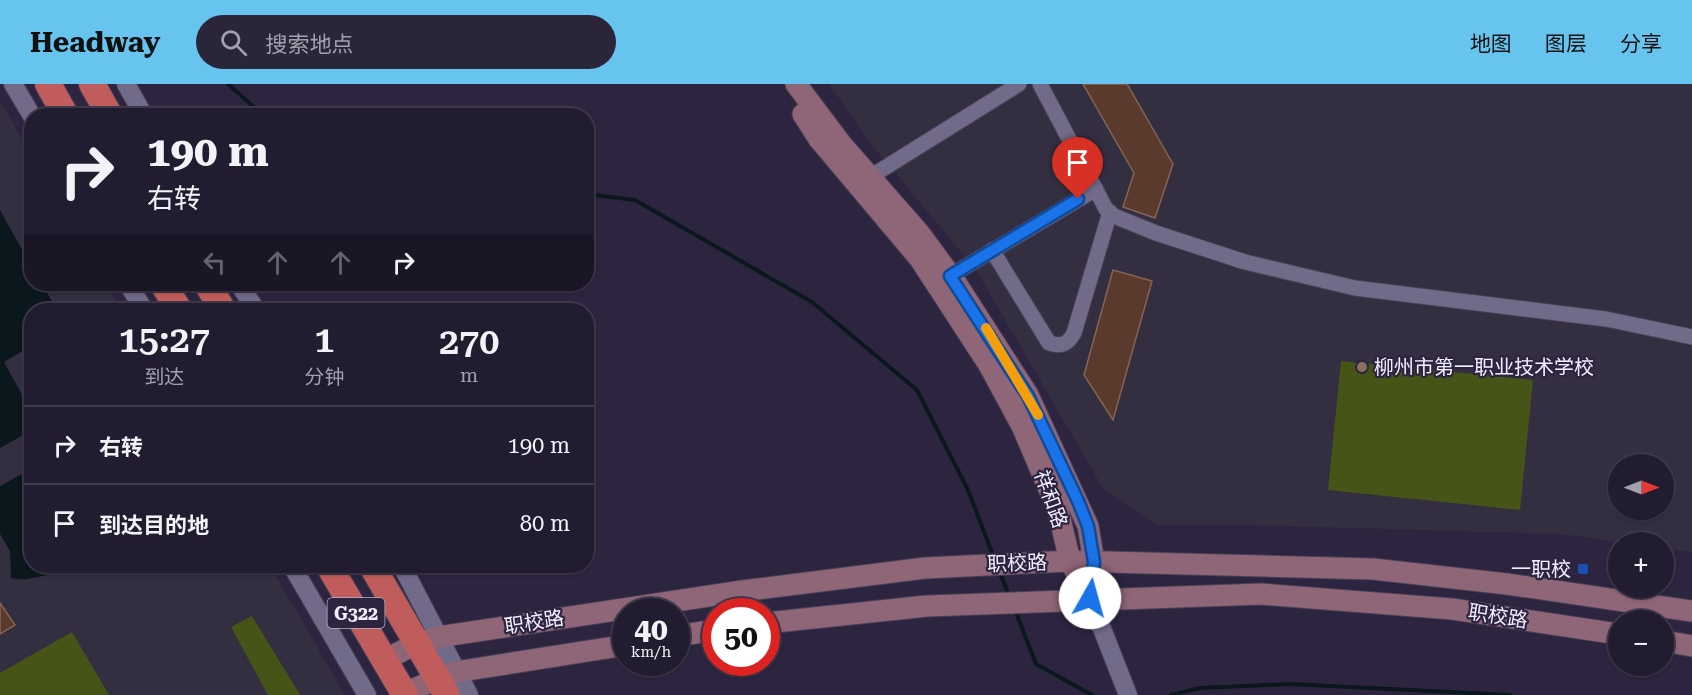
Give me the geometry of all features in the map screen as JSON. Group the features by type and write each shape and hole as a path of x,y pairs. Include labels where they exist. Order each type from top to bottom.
{"highway":[{"path":"48,84 62,108"},
{"path":"92,84 106,108"},
{"name":"G322","path":"332,573 405,694"},
{"name":"G322","path":"377,573 428,640 446,681"}],"main road":[{"name":"祥和路","path":"782,84 819,139 920,259 989,365 1022,426 1058,510 1070,561 1090,598"},
{"name":"祥和路","path":"796,84 870,177 920,234 1028,396 1088,526 1094,562 1090,598"},
{"name":"职校路","path":"384,660 428,640 742,591 926,568 1070,561 1373,569 1507,584 1692,611"},
{"name":"职校路","path":"780,622 927,606 1090,598 1261,594 1452,609 1608,632"},
{"path":"1674,643 1692,646"},
{"name":"职校路","path":"405,694 446,681 612,648"}],"street":[{"path":"13,84 27,108"},
{"path":"126,84 140,108"},
{"path":"870,177 1019,84"},
{"path":"1040,84 1110,213 1156,233 1245,262 1355,288 1606,319 1692,337"},
{"path":"950,276 1096,189"},
{"path":"992,250 1036,326 1049,343 1060,346 1069,342 1074,333 1110,213"},
{"path":"296,573 367,695"},
{"path":"404,573 428,640"},
{"path":"1090,598 1125,688"},
{"path":"446,681 469,695"}],"shaded area":[{"name":"柳州市第一职业技术学校","path":"829,84 1692,84 1692,552 1674,549 1674,532 1608,532 1608,541 1562,534 1252,525 1156,525 1103,488 976,270 872,145"},
{"path":"0,101 24,143 24,291 110,291 118,303 24,303 24,573 274,573 345,695 0,695"},
{"path":"0,210 24,253 24,291 46,291 53,303 24,303 24,350 4,362 24,398 24,434 0,448"},
{"path":"24,473 24,573 63,573 27,579 11,578 10,551 0,534 0,486"},
{"path":"63,573 101,573 91,575"}],"green space":[{"path":"1341,361 1533,380 1520,510 1328,490"},
{"path":"252,616 300,695 268,695 231,627"},
{"path":"72,632 109,695 0,695 0,673"}],"building":[{"path":"1083,84 1127,84 1173,164 1155,218 1123,207 1134,173"},
{"path":"1113,270 1152,281 1113,420 1084,375"},
{"path":"0,603 15,625 0,634"}],"waterway":[{"path":"228,84 255,108"},
{"path":"594,195 635,200 812,302 917,390 968,490 994,558"},
{"path":"999,571 1009,595"},
{"path":"1015,610 1036,664 1092,695"},
{"path":"1171,695 1200,688 1291,684 1510,695"}],"slow traffic":[{"path":"986,328 1038,415"}],"place":[{"name":"柳州市第一职业技术学校","path":"1362,367"},
{"name":"一职校","path":"1583,569"}],"route":[{"path":"1078,199 950,276 1028,396 1078,501 1088,526 1094,562 1090,598"}]}
